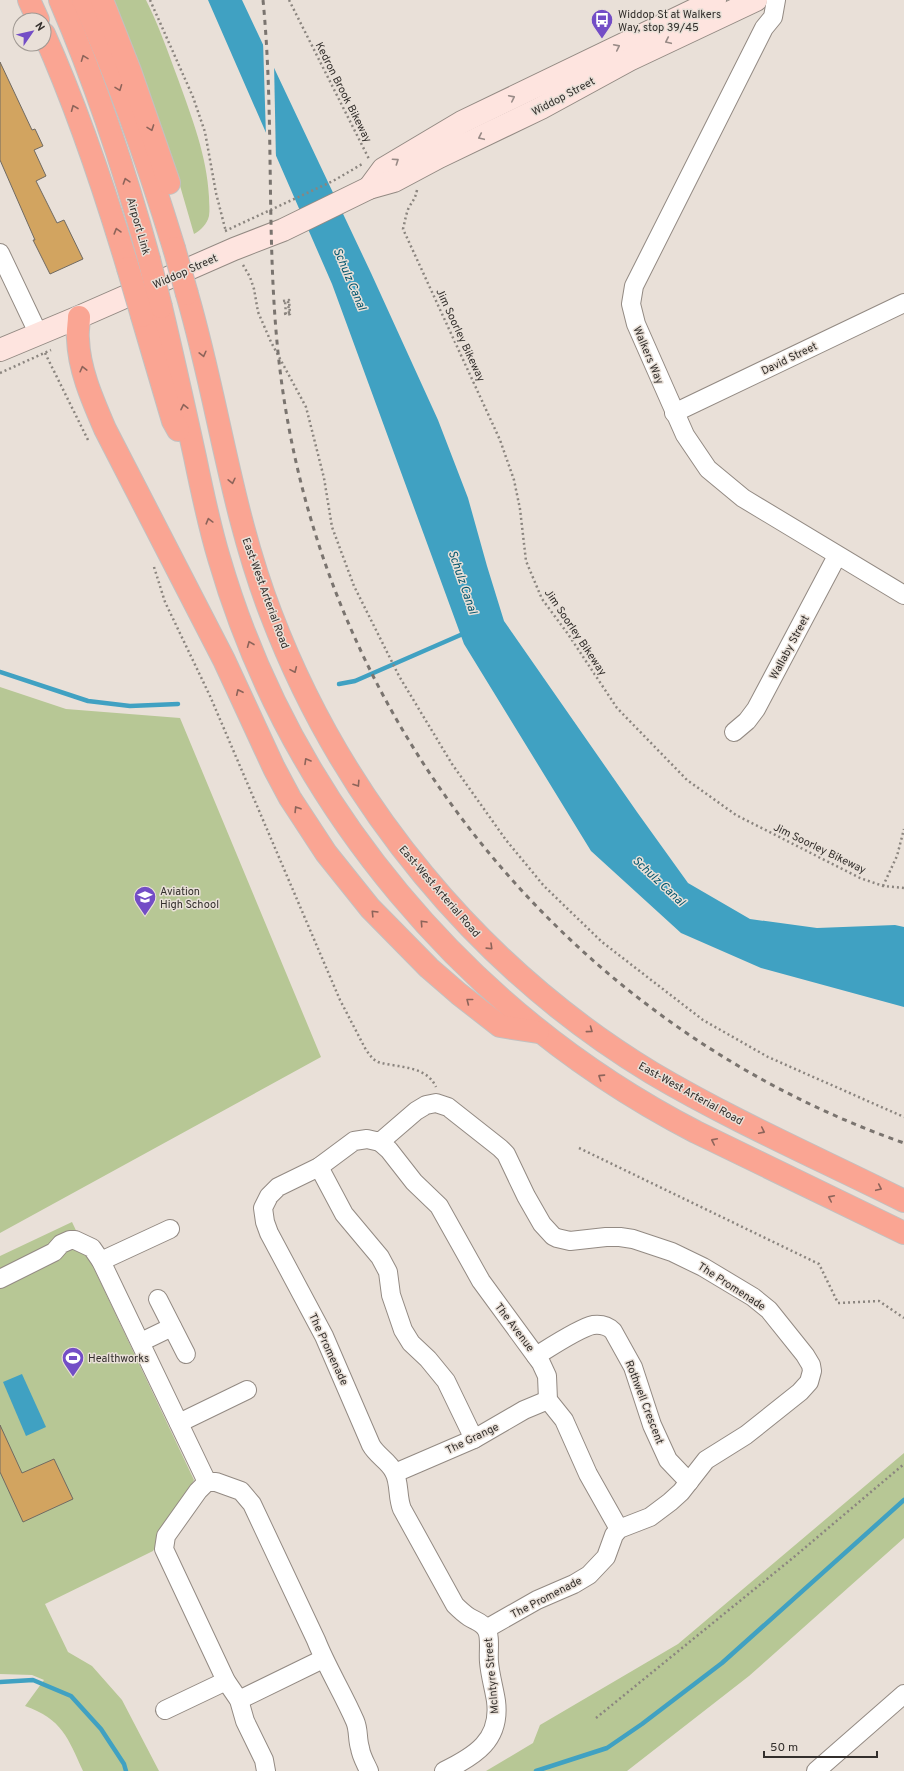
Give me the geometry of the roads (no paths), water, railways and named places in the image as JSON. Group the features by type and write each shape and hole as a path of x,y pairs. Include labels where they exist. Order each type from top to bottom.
{"highway":[{"path":"29,0 34,12"},
{"name":"Airport Link","path":"60,0 84,60 136,212 161,307 195,459"},
{"path":"82,0 180,245"},
{"path":"102,0 160,152 180,245"},
{"path":"51,52 90,149 110,206 173,421 195,459 206,510 219,558 240,621 272,696 320,784 356,839 388,881 418,916 490,990 598,1075 662,1115 904,1234"},
{"name":"East-West Arterial Road","path":"180,245 193,291 194,316 240,517 270,613 297,676 334,747 374,809 404,851 427,880 493,950 542,994 617,1050 693,1096 904,1201"},
{"path":"79,317 78,339 82,364 89,389 105,429 218,646 274,768 290,798 309,828 330,858 370,908 429,968 500,1026 542,1032"}],"street":[{"name":"Widdop Street","path":"369,188 383,169 462,122 715,0"},
{"name":"Widdop Street","path":"0,350 41,343 79,317 230,240 300,222 369,188 394,181 439,157 541,108 629,60 755,0"},
{"path":"755,0 762,10 764,28"},
{"name":"Walkers Way","path":"776,0 773,17 764,28 641,272 632,294 632,313 674,413 696,453 708,469 743,498 904,595"},
{"path":"0,253 41,343"},
{"name":"David Street","path":"674,413 904,303"},
{"name":"Wallaby Street","path":"734,732 747,721 756,709 837,556"},
{"name":"The Promenade","path":"395,1473 371,1445 324,1336 265,1222 263,1208 273,1191 284,1184 319,1167 354,1141 367,1139 380,1142 421,1107 431,1104 440,1103 448,1107 494,1142 503,1151 542,1224 553,1236 570,1241 620,1237 653,1245 703,1266 762,1304 777,1319 811,1365 811,1377 805,1387 746,1435 714,1454 698,1469 689,1482 670,1502 650,1517 619,1529 614,1535 606,1557 589,1575 574,1584 537,1600 486,1629"},
{"name":"The Avenue","path":"380,1142 389,1150 414,1182 439,1206 481,1281 536,1356 547,1376 548,1400"},
{"path":"319,1167 344,1214 380,1257 388,1272 391,1295 403,1330 411,1343 428,1358 446,1381 474,1439"},
{"path":"101,1260 170,1229"},
{"path":"0,1279 54,1252 64,1252 81,1244 92,1248 101,1260 207,1482"},
{"path":"158,1299 186,1354"},
{"name":"Rothwell Crescent","path":"536,1356 557,1343 593,1325 609,1327 614,1331 633,1367 652,1425 668,1460 689,1482"},
{"path":"141,1342 172,1328"},
{"path":"179,1423 247,1390"},
{"path":"548,1400 564,1420 588,1474 619,1529"},
{"name":"The Grange","path":"395,1473 474,1439 524,1410 548,1400"},
{"path":"395,1473 397,1494 402,1509 450,1598 461,1611 479,1622 486,1629"},
{"path":"266,1771 264,1760 245,1721 240,1700 226,1681 164,1549 166,1536 198,1491 207,1482 216,1482 241,1491 252,1504 324,1659 334,1676 356,1722 360,1750 370,1771"},
{"name":"McIntyre Street","path":"444,1771 473,1756 484,1745 492,1730 495,1720 496,1702 488,1660 486,1629"},
{"path":"240,1700 324,1659"},
{"path":"165,1710 226,1681"},
{"path":"816,1771 904,1694"}],"water":[{"name":"Schulz Canal","path":"208,0 242,0 371,273 438,420 468,498 504,621 688,883 750,919 817,928 895,925 904,927 904,1007 761,968 681,933 591,851 464,644 332,284"},
{"path":"22,1374 46,1427 26,1436 3,1382"}],"waterway":[{"path":"339,684 355,681 465,633"},
{"path":"0,672 88,701 130,706 178,704"},
{"path":"536,1771 607,1748 642,1724 722,1663 904,1500"},
{"path":"0,1682 33,1680 71,1696 101,1729 124,1764 126,1771"}],"railway":[{"path":"263,0 269,92 271,231 275,324 280,370 305,500 348,623 408,739 482,845 570,940 671,1022 782,1090 904,1143"}],"place":[{"name":"Widdop St at Walkers Way, stop 39/45","path":"602,40"},
{"name":"Aviation High School","path":"145,916"},
{"name":"Healthworks","path":"73,1378"}]}
